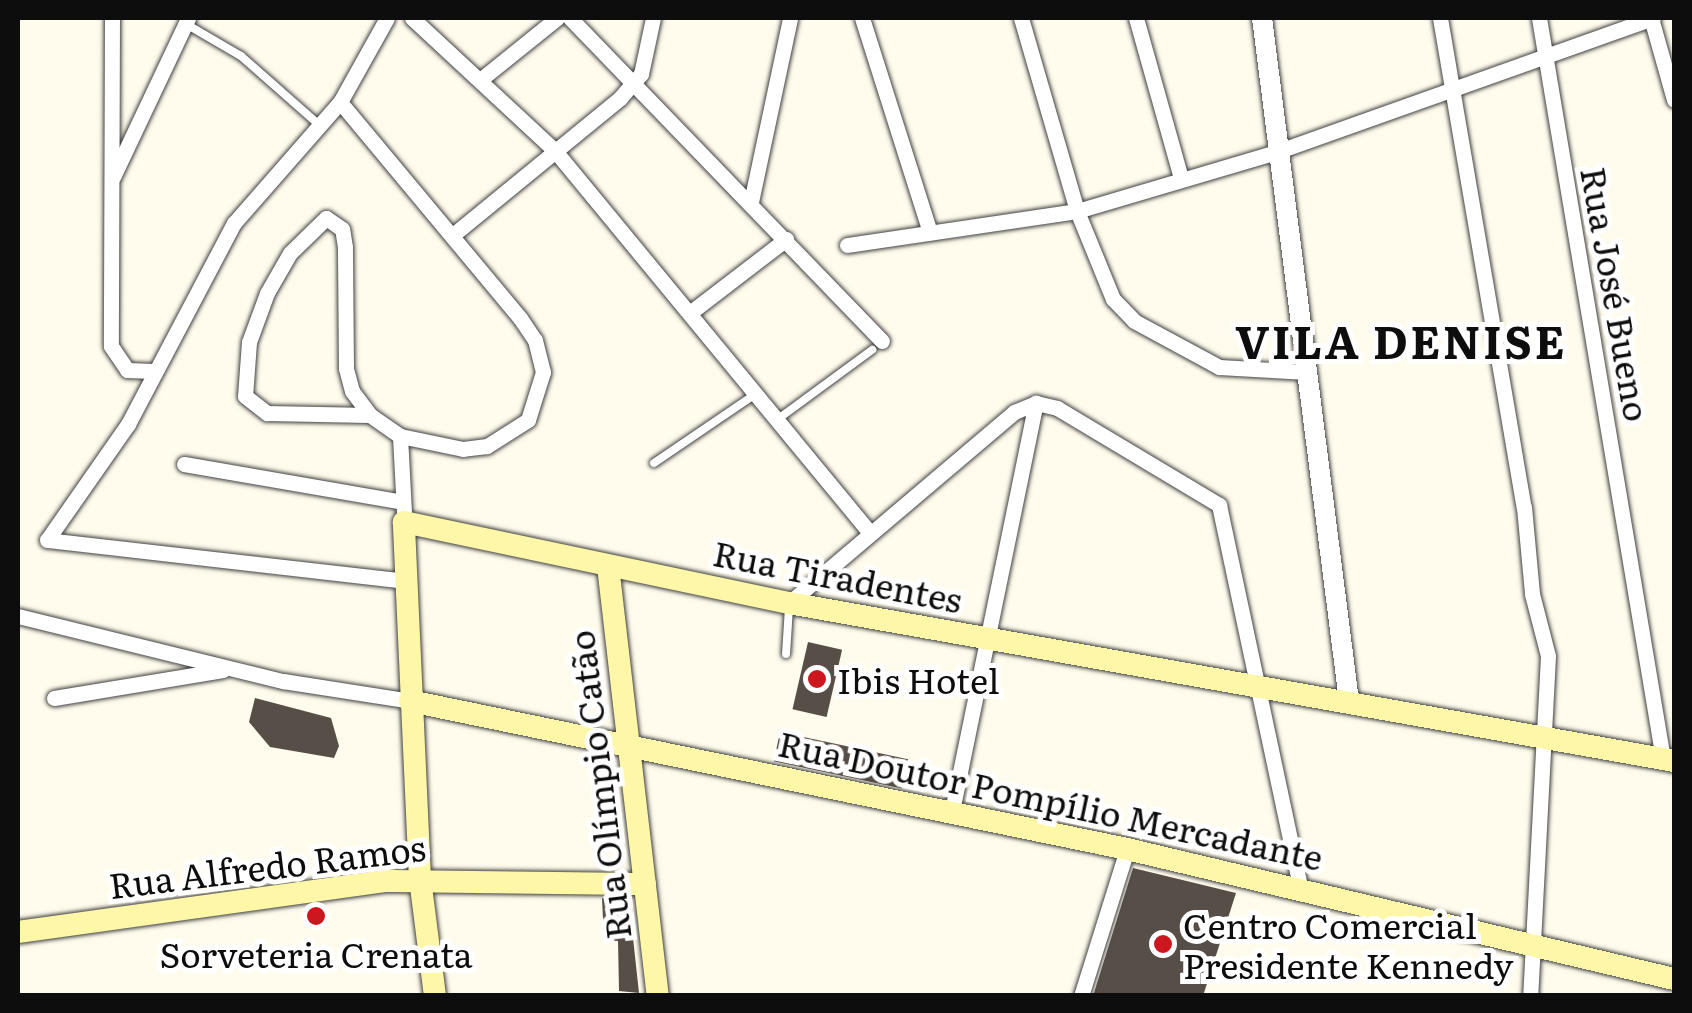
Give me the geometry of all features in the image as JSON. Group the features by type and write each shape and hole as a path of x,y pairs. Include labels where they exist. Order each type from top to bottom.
{"main road":[{"name":"Rua Tiradentes","path":"404,512 608,566 789,603 1669,760"},
{"path":"404,512 420,878 435,996"},
{"name":"Rua Olímpio Catão","path":"608,566 658,996"},
{"name":"Rua Doutor Pompílio Mercadante","path":"410,700 1127,848 1674,978"},
{"name":"Rua Alfredo Ramos","path":"18,932 420,878 645,884"}],"street":[{"path":"112,18 111,346 128,370 153,371"},
{"path":"387,18 340,102 234,224 128,424 47,540 406,581"},
{"path":"412,18 556,152 868,532"},
{"path":"480,80 557,18"},
{"path":"570,18 786,239 877,345"},
{"path":"454,234 556,152 633,83 647,57 654,18"},
{"path":"751,202 790,18"},
{"path":"862,18 930,232"},
{"path":"1021,18 1077,211 1107,287 1134,320 1218,367 1307,372"},
{"path":"1136,18 1181,178"},
{"path":"1262,18 1349,701"},
{"path":"1440,18 1524,507 1532,594 1548,656 1530,996"},
{"name":"Rua José Bueno","path":"1539,18 1669,760"},
{"path":"847,245 1077,211 1279,151 1652,18 1674,100"},
{"path":"111,180 186,21"},
{"path":"340,102 454,234 535,340 542,390 528,420 502,442 463,449 400,436 370,415 352,391 346,368 342,229 326,218 290,253 267,293 249,342 246,396 267,414 370,415"},
{"path":"691,312 786,239"},
{"path":"952,811 984,639 1036,403"},
{"path":"789,603 868,532 1014,412 1036,403 1057,408 1218,502 1262,686 1301,890"},
{"path":"184,464 404,512 400,436"},
{"path":"18,616 232,668 410,700"},
{"path":"54,698 232,668"},
{"path":"1081,996 1127,848"}],"lane":[{"path":"186,21 240,56 318,123"},
{"path":"778,419 877,345"},
{"path":"654,462 757,393"},
{"path":"786,654 789,603"}],"building":[{"name":"Ibis Hotel","path":"808,642 842,650 827,717 792,709"},
{"path":"255,698 331,718 339,746 334,758 270,747 249,722"},
{"path":"780,732 908,759 902,789 774,761"},
{"name":"Centro Comercial Presidente Kennedy","path":"1133,868 1236,893 1203,996 1093,996"},
{"path":"602,898 629,901 639,993 619,991 618,941 604,940"}],"place":[{"name":"Ibis Hotel","path":"817,679"},
{"name":"Sorveteria Crenata","path":"316,916"},
{"name":"Centro Comercial Presidente Kennedy","path":"1163,944"}],"district":[{"name":"VILA DENISE","path":"1401,340"}]}
